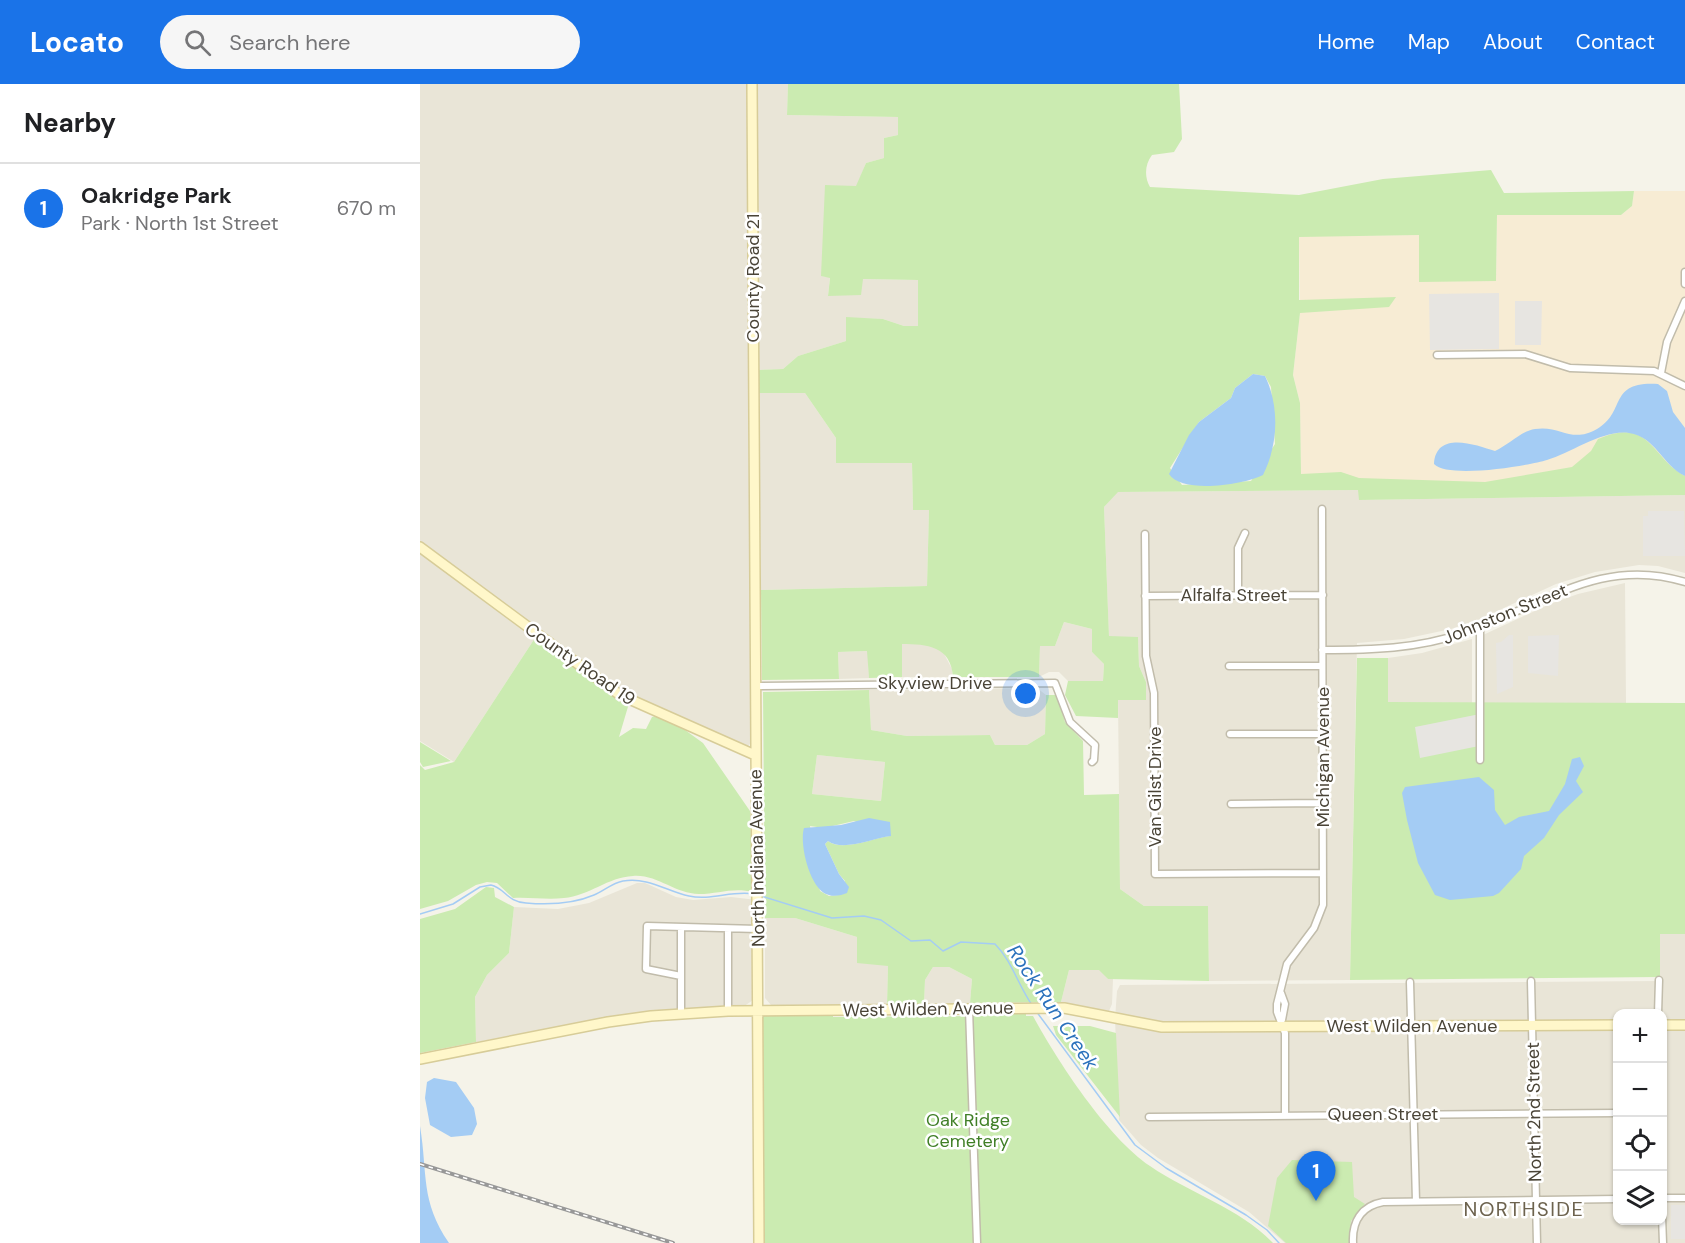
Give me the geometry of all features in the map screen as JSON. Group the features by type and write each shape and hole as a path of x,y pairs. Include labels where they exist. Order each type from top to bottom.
{"street":[{"name":"County Road 21","path":"752,84 755,472"},
{"path":"1685,272 1685,284"},
{"path":"1661,373 1667,342 1685,301"},
{"path":"1437,355 1521,354 1570,368 1641,369 1661,373 1685,386"},
{"name":"North Indiana Avenue","path":"755,472 759,1243"},
{"name":"Michigan Avenue","path":"1285,1115 1283,1023 1277,1012 1287,964 1320,919 1323,905 1322,509"},
{"path":"1238,595 1238,548 1245,533"},
{"name":"Van Gilst Drive","path":"1145,534 1146,656 1154,693 1155,874 1323,873"},
{"name":"County Road 19","path":"420,547 620,695 755,755"},
{"name":"Johnston Street","path":"1322,650 1412,646 1480,627 1564,589 1614,576 1653,574 1685,582"},
{"name":"Alfalfa Street","path":"1146,596 1323,595"},
{"path":"1480,627 1480,760"},
{"path":"1229,666 1322,666"},
{"name":"Skyview Drive","path":"756,686 1055,683 1070,722 1095,745 1095,760 1092,762"},
{"path":"1230,734 1323,734"},
{"path":"1231,804 1323,803"},
{"path":"681,976 652,972 645,965 647,926 758,930"},
{"path":"681,927 681,1013"},
{"path":"728,929 728,1011"},
{"path":"1658,1009 1659,980"},
{"name":"North 2nd Street","path":"1531,981 1537,1243"},
{"path":"1410,982 1416,1201"},
{"name":"West Wilden Avenue","path":"421,1059 608,1022 681,1013 728,1011 1045,1008 1080,1010 1151,1027 1283,1023 1412,1026 1613,1025"},
{"path":"969,1009 977,1243"},
{"path":"1667,1025 1685,1024"},
{"name":"Queen Street","path":"1149,1117 1613,1113"},
{"path":"1667,1198 1685,1198"},
{"path":"1353,1243 1353,1231 1358,1218 1375,1203 1613,1199"},
{"path":"1662,1225 1663,1243"}],"shaded area":[{"path":"420,84 749,84 753,741 747,747 630,700 537,635 454,762 420,741"},
{"path":"757,84 788,84 787,115 898,117 898,135 884,138 884,158 866,163 821,276 830,277 828,296 862,279 918,280 918,326 904,326 883,319 846,318 846,341 798,356 783,369 758,370"},
{"path":"1634,191 1685,191 1685,488 1301,490 1300,403 1293,375 1300,313 1299,236 1419,235 1496,281 1497,215 1621,215 1632,206"},
{"path":"1499,293 1499,349 1430,350 1429,294"},
{"path":"1515,301 1542,301 1541,345 1515,345"},
{"path":"758,393 805,393 836,438 837,463 912,463 913,510 929,510 927,586 761,590"},
{"path":"1359,490 1359,500 1685,495 1685,573 1658,566 1639,565 1595,572 1556,584 1480,619 1451,629 1404,639 1357,643 1350,980 1209,981 1208,906 1144,906 1120,889 1118,700 1146,700 1146,682 1139,666 1138,637 1109,637 1104,507 1117,492"},
{"path":"1648,511 1684,511 1685,556 1643,556 1643,516 1648,516"},
{"path":"1625,583 1626,703 1484,703 1483,635 1550,604 1578,594"},
{"path":"1064,622 1092,629 1092,652 1104,664 1103,681 1068,681 1059,672 1049,672 1039,677 1040,646 1055,646"},
{"path":"1513,635 1513,687 1497,694 1496,643"},
{"path":"1559,635 1558,676 1528,673 1528,636"},
{"path":"1472,639 1472,703 1387,702 1388,658 1422,653"},
{"path":"902,644 930,644 942,650 952,669 953,677 902,677"},
{"path":"868,651 869,678 839,679 838,652"},
{"path":"1037,688 1046,695 1045,734 1027,745 995,745 990,735 907,736 871,730 869,690"},
{"path":"1480,714 1479,746 1420,758 1415,727"},
{"path":"817,755 885,762 881,801 812,794"},
{"path":"637,883 645,883 676,897 693,900 731,897 757,900 753,1000 743,1007 647,1013 476,1042 475,997 487,975 509,953 514,907 558,909 589,903"},
{"path":"765,918 795,918 857,937 888,966 887,1005 771,1005 765,998"},
{"path":"1660,934 1685,934 1685,1243 1285,1243 1249,1212 1158,1158 1141,1145 1119,1120 1115,1019 1117,991 1120,985 1660,981"},
{"path":"933,967 949,967 972,979 970,1003 924,1004 925,980"},
{"path":"1069,970 1100,970 1108,979 1113,979 1112,1004 1109,1011 1061,1002"},
{"path":"1671,1205 1685,1205 1685,1239 1671,1239"}],"green space":[{"path":"788,84 1179,84 1182,139 1174,152 1152,155 1146,171 1150,187 1299,195 1383,179 1491,170 1504,193 1634,191 1632,206 1621,215 1497,215 1496,281 1419,282 1419,235 1299,237 1299,300 1396,297 1389,307 1300,313 1293,375 1300,403 1301,474 1341,472 1359,478 1485,482 1572,467 1591,451 1598,439 1616,433 1629,432 1648,442 1673,468 1685,476 1685,495 1359,500 1358,490 1118,492 1104,507 1109,636 1138,637 1139,666 1146,682 1146,700 1118,700 1118,718 1076,716 1065,695 1068,681 1103,681 1104,664 1092,652 1092,629 1064,622 1055,646 1040,646 1039,677 953,677 948,659 943,653 929,646 902,644 902,677 869,678 867,651 838,652 839,679 762,680 761,590 927,586 929,510 913,510 912,463 836,463 836,438 805,393 758,393 758,370 783,369 798,356 846,341 846,317 883,319 904,326 918,326 918,280 863,279 861,295 828,296 830,278 821,276 825,185 856,186 866,163 884,158 884,138 898,135 898,117 787,115","holes":["1253,374 1265,376 1271,387 1275,444 1251,481 1182,485 1170,468 1199,422 1231,398 1235,388"]},
{"path":"537,635 630,700 619,737 633,728 646,729 652,717 656,716 685,730 703,743 750,811 753,892 739,890 706,894 690,893 650,878 633,876 615,880 573,897 513,898 497,883 487,882 476,885 448,901 420,909 420,765 425,770 454,762"},
{"path":"1357,658 1388,658 1388,702 1685,703 1685,934 1660,934 1660,977 1350,980"},
{"path":"869,690 871,730 907,736 990,735 995,745 1027,745 1045,734 1046,695 1057,695 1065,722 1083,741 1084,795 1119,794 1120,889 1144,906 1208,906 1209,981 1108,979 1099,970 1069,970 1061,1002 970,1003 972,979 949,967 933,967 925,980 924,1004 887,1005 888,966 857,963 857,937 795,918 765,918 763,692","holes":["817,755 885,762 881,801 812,794","854,821 890,836 849,845 834,844 828,841 825,844 839,874 845,881 839,895 829,896 820,891 810,826 824,828"]},
{"path":"420,742 451,761 423,767 420,762"},
{"path":"486,887 494,888 495,897 514,907 509,953 487,975 475,997 476,1042 420,1053 420,919 455,909"},
{"name":"Oak Ridge Cemetery","path":"984,1012 1026,1013 1026,1016 1033,1016 1070,1076 1117,1137 1150,1166 1230,1210 1273,1243 764,1243 761,1018 765,1015 833,1014 833,1017 983,1016"},
{"path":"1053,1026 1090,1026 1116,1033 1120,1117 1056,1035"},
{"path":"1292,1160 1352,1162 1354,1197 1365,1204 1351,1221 1349,1243 1286,1243 1268,1226 1277,1178"}],"water":[{"path":"1253,374 1265,376 1275,413 1272,451 1263,475 1242,482 1213,486 1186,484 1176,480 1169,474 1189,435 1199,422 1231,398 1235,388"},
{"path":"1658,384 1667,391 1673,412 1685,428 1685,476 1670,465 1653,445 1629,433 1598,438 1556,457 1523,465 1488,470 1455,471 1434,464 1436,453 1449,443 1468,444 1495,451 1525,432 1535,429 1552,429 1573,435 1588,433 1606,422 1624,392 1631,387"},
{"path":"1580,757 1584,766 1576,781 1583,792 1559,815 1544,838 1524,856 1521,869 1499,893 1493,896 1450,900 1435,895 1418,863 1402,793 1405,787 1479,777 1494,790 1495,810 1505,825 1519,817 1549,811 1565,784 1572,759"},
{"path":"869,818 890,822 891,836 850,845 834,844 828,841 825,844 839,874 849,887 847,893 838,896 822,892 811,876 808,866 803,845 804,828 841,825"},
{"path":"434,1078 456,1082 474,1108 477,1124 472,1135 451,1137 430,1125 425,1098 427,1082"},
{"path":"420,1126 429,1200 433,1213 449,1243 420,1243"}],"waterway":[{"name":"Rock Run Creek","path":"420,914 453,904 480,887 491,885 514,900 535,904 578,900 594,895 619,882 632,880 697,897 738,893 754,894"},
{"name":"Rock Run Creek","path":"761,896 832,918 864,916 881,920 911,941 930,940 943,951 961,942 995,944 1006,958 1032,1005"},
{"name":"Rock Run Creek","path":"1036,1011 1135,1145 1166,1168 1246,1215 1267,1230 1279,1243"}],"railway":[{"path":"420,1164 673,1243"}],"place":[{"name":"Oakridge Park","path":"1316,1201"}],"district":[{"name":"NORTHSIDE","path":"1524,1209"}]}
